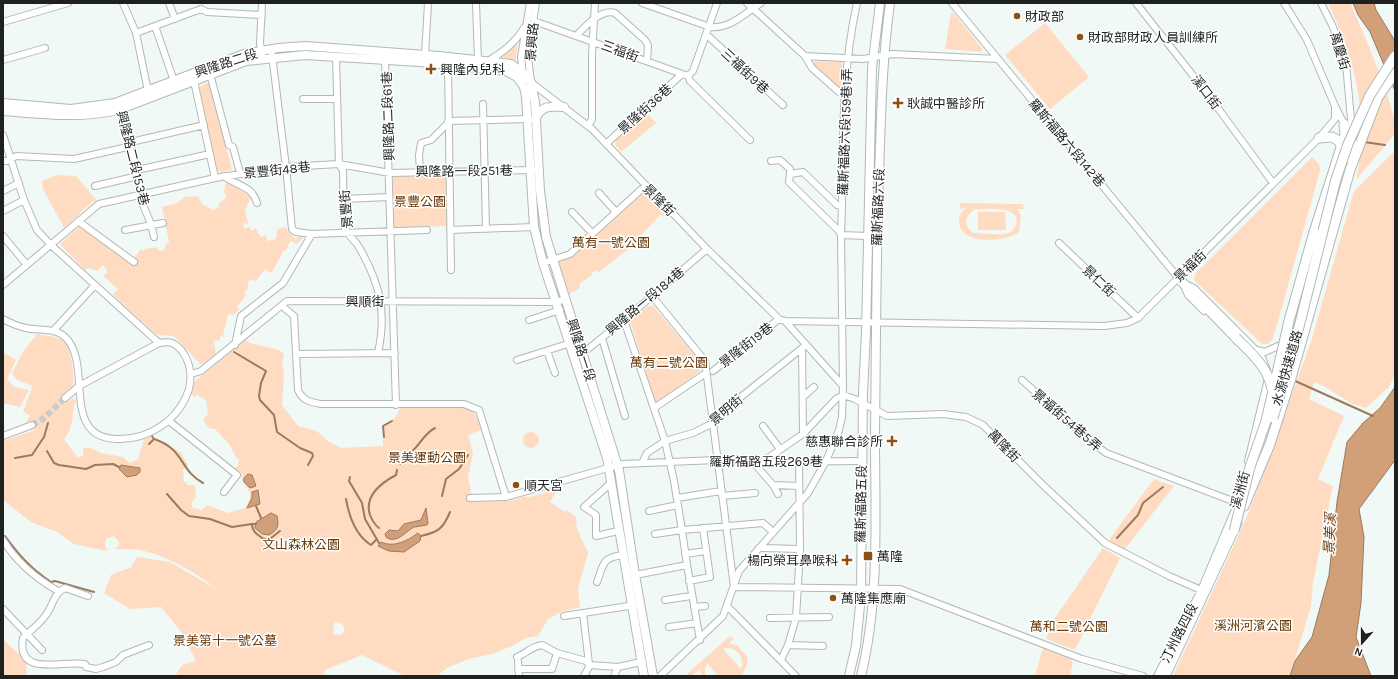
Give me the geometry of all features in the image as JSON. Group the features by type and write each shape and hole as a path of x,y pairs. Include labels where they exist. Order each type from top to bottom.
{"highway":[{"name":"水源快速道路","path":"1165,676 1232,528 1258,465 1293,351 1336,180 1348,144 1370,95 1395,56"},
{"name":"水源快速道路","path":"1165,676 1234,531 1270,444 1350,170 1378,97 1395,73"},
{"path":"1234,531 1250,467 1266,421 1289,321 1345,135 1344,124"},
{"path":"1319,138 1332,137 1339,141 1341,146"},
{"path":"1180,280 1258,360 1268,374 1274,399 1273,418"}],"main road":[{"name":"羅斯福路六段","path":"863,404 872,58 880,3"},
{"name":"羅斯福路六段","path":"876,411 876,250 883,56 890,3"},
{"name":"興隆路二段","path":"3,111 73,116 100,114 194,81 246,61 271,49 306,46 425,55 476,63"},
{"name":"興隆路二段","path":"3,103 71,108 120,106 148,91 244,54 262,54 272,58 305,55 448,65 476,63"},
{"name":"興隆路一段","path":"476,63 488,61 511,64 521,76 531,119 534,170 534,227 543,263 561,300 583,353 617,465 653,676"},
{"name":"興隆路一段","path":"476,63 521,76 532,82 535,102 531,119"},
{"path":"531,119 544,108 564,107"},
{"name":"興隆路一段","path":"534,170 561,300 560,310 607,458 622,555 644,676"},
{"name":"羅斯福路五段","path":"849,676 856,646 861,589 863,404"},
{"name":"羅斯福路五段","path":"861,676 867,651 874,589 876,411"}],"street":[{"path":"43,10 46,3"},
{"path":"3,22 68,3"},
{"path":"123,3 136,33 148,91"},
{"path":"169,3 175,19"},
{"path":"262,3 260,43 262,54"},
{"path":"425,55 428,3"},
{"path":"476,3 476,63"},
{"name":"景興路","path":"521,76 520,57 530,3"},
{"name":"景興路","path":"532,82 528,57 536,3"},
{"path":"588,126 592,119 592,42 595,3"},
{"path":"642,3 710,27 720,28 728,26 761,3"},
{"name":"景隆街36巷","path":"606,144 685,75 693,71 710,27 717,3"},
{"path":"747,3 805,56 812,68 839,92 845,93"},
{"name":"羅斯福路六段159巷1弄","path":"660,676 700,640 723,616 739,571 758,548 799,506 826,461 839,430 843,395 841,235 845,93 847,58 857,3"},
{"name":"羅斯福路六段142巷","path":"952,3 1180,280 1188,295 1257,363 1262,371 1267,386"},
{"name":"溪口街","path":"1136,3 1206,92 1273,183"},
{"path":"1284,3 1307,40 1335,106 1341,114 1344,124 1353,141"},
{"name":"萬慶街","path":"1254,439 1260,427 1277,406 1284,394 1352,153 1353,141 1346,64 1333,28 1321,3"},
{"path":"136,33 175,19 202,6 207,12 262,15"},
{"name":"三福街","path":"593,20 606,12 615,13 645,40 648,45 647,61"},
{"path":"576,36 593,20"},
{"name":"三福街","path":"534,21 685,75"},
{"path":"488,61 506,50 516,40 525,25"},
{"path":"155,26 174,81"},
{"name":"三福街9巷","path":"707,35 783,105"},
{"path":"3,60 45,48"},
{"path":"271,49 286,166 292,229 296,232 312,234 427,230"},
{"path":"805,56 872,58 893,54 998,59"},
{"name":"景豐街","path":"336,57 339,164 343,171 346,233 358,245 382,301 383,331 378,353"},
{"name":"興隆路二段61巷","path":"386,60 393,300"},
{"path":"448,65 451,270"},
{"path":"210,74 229,145 233,147 240,173"},
{"path":"685,75 750,140"},
{"path":"194,81 215,178"},
{"name":"景隆街","path":"532,82 588,126 707,249 769,311 782,320 804,347 843,386"},
{"path":"302,99 336,99"},
{"path":"1341,114 1345,117 1347,116 1350,102"},
{"path":"483,104 486,229"},
{"name":"興隆路二段153巷","path":"120,106 131,144 142,194 141,200 151,224 154,237"},
{"name":"景福街","path":"877,322 1104,326 1127,323 1138,318 1180,280 1273,183 1319,138 1336,119 1335,106"},
{"path":"420,172 419,155 421,143 431,140 448,122 531,119"},
{"path":"3,161 16,156 74,159 204,125"},
{"path":"3,135 24,200 37,230 52,246 159,343"},
{"path":"95,186 137,173 210,154"},
{"path":"771,161 780,160 790,169 789,182 838,230 841,235 868,236"},
{"name":"景豐街48巷","path":"3,285 52,246 78,221 99,204 224,176 286,166 339,164 390,173"},
{"name":"興隆路一段251巷","path":"390,173 534,170"},
{"path":"790,174 803,172 837,206 842,206"},
{"path":"224,176 231,182 240,184 252,192 257,203"},
{"path":"3,191 19,183"},
{"path":"543,263 570,254 645,186"},
{"path":"599,193 616,212"},
{"path":"344,199 389,197"},
{"path":"3,211 24,200"},
{"path":"572,212 592,233"},
{"path":"78,221 134,262"},
{"path":"125,230 162,223"},
{"path":"450,230 534,227"},
{"path":"235,345 240,316 283,283 312,234"},
{"path":"3,236 27,265"},
{"name":"景仁街","path":"1059,243 1138,318"},
{"name":"興隆路一段184巷","path":"583,353 707,249"},
{"name":"羅斯福路六段142巷","path":"1180,280 1194,288 1256,350 1265,361 1268,375 1267,386"},
{"path":"53,331 95,285"},
{"path":"652,296 705,361 734,587 900,589 1082,659 1143,676"},
{"path":"393,300 396,405"},
{"name":"興順街","path":"191,374 201,371 235,345 287,301 561,300"},
{"path":"282,306 294,316 298,390 302,398 310,402 321,404 464,404 479,410 506,497"},
{"path":"529,320 560,310"},
{"path":"3,319 12,324 26,328 53,331 66,337 74,352 78,386 83,417 89,427 97,434 115,439 132,438 149,433 169,421 180,409 186,396 191,374 185,356 175,343 169,341 159,343 78,386 65,398"},
{"path":"624,320 671,463 691,596 700,640"},
{"path":"782,320 877,322"},
{"name":"景隆街19巷","path":"713,371 782,320"},
{"path":"602,338 625,416"},
{"path":"517,360 571,343"},
{"path":"1256,350 1265,352 1278,346"},
{"path":"803,434 804,347"},
{"name":"景明街","path":"642,463 647,453 665,441 693,434 713,423 732,404 804,347"},
{"path":"547,351 555,373"},
{"path":"296,354 395,353"},
{"path":"654,408 706,372"},
{"name":"景福街54巷5弄","path":"1022,380 1083,435 1106,453 1154,473 1238,503"},
{"name":"溪洲街","path":"1201,590 1238,503 1254,439 1254,433 1267,386"},
{"path":"803,397 814,387"},
{"path":"762,462 803,434 836,399 843,395 855,399 876,411"},
{"name":"萬隆街","path":"876,411 887,416 943,414 966,417 983,425 1044,486 1104,542 1170,576 1201,590"},
{"path":"169,421 237,475 224,492"},
{"path":"3,436 32,425"},
{"path":"763,426 780,449"},
{"name":"羅斯福路五段269巷","path":"671,463 717,460 753,462 862,461"},
{"path":"753,462 773,485 778,494"},
{"path":"781,660 788,645 796,618 800,550 799,462"},
{"path":"470,498 506,497 617,465 671,463"},
{"path":"611,483 583,508 596,515 596,536 618,531"},
{"path":"773,485 799,486"},
{"path":"677,498 721,493 754,492"},
{"path":"649,511 678,505"},
{"path":"655,534 682,530 763,523 773,532"},
{"path":"689,581 710,577 702,528"},
{"path":"3,540 25,569 43,583 58,591"},
{"path":"758,548 800,550"},
{"path":"685,554 706,551"},
{"path":"597,582 605,561 609,557 622,555"},
{"path":"635,575 687,565"},
{"path":"88,596 65,588 58,591 49,611 40,623 23,638 22,644 26,658 44,666 70,662 85,664 90,668 103,667 116,662 123,655 149,645"},
{"name":"汀州路四段","path":"1157,676 1201,590"},
{"path":"665,600 691,596"},
{"path":"564,616 641,604"},
{"path":"694,607 705,606"},
{"path":"727,606 796,676"},
{"path":"3,609 42,650"},
{"path":"583,614 590,666 584,676"},
{"path":"770,618 829,617"},
{"path":"669,627 696,623"},
{"path":"518,676 517,659 532,647 542,645 556,653 586,661 590,666 618,667 641,662"},
{"path":"788,645 823,646"},
{"path":"518,669 552,669 556,653"},
{"path":"614,676 618,667"}],"green space":[{"path":"1328,3 1350,3 1378,68 1391,106 1394,121 1395,132 1356,180 1362,147 1362,127 1358,90 1349,55"},
{"path":"951,13 954,13 983,50 981,52 945,49"},
{"path":"1045,23 1089,77 1050,109 1005,55"},
{"path":"517,44 516,60 501,57"},
{"path":"815,61 842,62 841,89 813,64"},
{"path":"210,82 232,170 220,172 217,170 199,87"},
{"path":"646,112 656,123 621,152 615,144 615,140"},
{"name":"溪洲河濱公園","path":"1395,151 1395,375 1388,388 1366,408 1352,404 1327,388 1314,382 1309,399 1344,416 1318,479 1333,486 1313,582 1311,606 1290,676 1173,676 1247,517 1311,342 1354,191"},
{"path":"1312,157 1319,164 1320,171 1273,339 1268,344 1262,344 1194,280 1195,274"},
{"path":"56,175 76,176 97,201 92,202 64,228 43,189 42,181"},
{"name":"景豐公園","path":"442,175 446,177 447,226 394,228 393,179 395,176"},
{"path":"226,180 239,184 255,197 250,199 245,210 248,224 243,223 244,229 250,227 251,231 255,228 261,237 266,235 267,241 276,239 277,229 285,227 295,239 304,234 304,236 297,244 290,241 286,251 284,250 272,272 270,273 265,269 256,281 249,280 247,291 244,291 246,295 237,307 240,311 238,310 234,315 228,314 223,335 226,337 220,336 220,340 214,341 216,354 201,365 174,336 157,335 113,295 118,289 103,276 108,272 103,265 98,271 88,268 85,270 60,244 81,225 134,266 138,261 134,258 141,249 143,251 145,249 157,247 158,250 161,251 165,249 165,246 169,242 162,207 177,203 185,197 198,196 202,204 213,210 219,207 218,204 224,200 226,196 224,191"},
{"name":"萬有一號公園","path":"641,195 645,195 665,216 660,215 627,250 598,273 597,270 591,273 592,275 579,284 580,288 569,294 559,262 571,257"},
{"path":"960,203 1023,204 1024,209 1017,209 1021,216 1019,232 1004,238 984,240 967,235 961,230 959,218 966,208 960,209","holes":["975,209 1002,209 1008,211 1014,214 1016,218 1015,227 1011,232 1004,234 973,233 967,227 966,221"]},
{"path":"978,212 1005,212 1006,230 978,230"},
{"name":"萬有二號公園","path":"648,306 653,306 699,360 700,371 657,402 655,401 630,321"},
{"name":"文山森林公園","path":"37,334 59,338 68,348 73,367 73,385 63,395 68,401 73,398 76,401 70,429 64,439 77,457 83,456 83,448 91,448 101,453 123,457 130,463 138,459 144,439 152,436 181,453 188,465 183,470 184,481 188,485 195,485 196,497 191,503 193,508 202,510 207,505 228,513 245,508 250,499 250,493 241,479 242,473 234,468 238,466 239,460 229,444 215,429 208,428 203,419 208,415 206,400 197,395 194,397 192,394 194,382 246,340 250,343 279,350 284,354 282,362 284,373 282,405 298,426 317,431 329,442 341,448 383,446 383,425 395,418 400,408 465,407 472,411 476,416 481,430 468,435 473,453 468,477 473,502 508,501 527,496 527,498 554,490 556,492 550,502 565,512 567,510 576,517 577,529 588,553 578,589 580,607 561,612 548,619 538,636 526,638 514,645 492,654 468,659 447,668 437,676 405,676 362,655 325,670 323,676 175,676 182,665 196,661 182,633 161,607 130,609 104,593 111,575 131,567 137,557 170,562 216,589 180,565 158,555 139,550 115,549 119,542 114,536 106,539 105,544 107,551 74,544 57,532 31,522 3,500 3,441 35,430 30,421 26,422 30,416 23,411 33,386 17,380 12,374 22,353","holes":["339,622 344,626 344,632 341,635 333,634 334,623"]},
{"path":"3,352 16,360 7,379 14,387 29,390 20,407 3,403"},
{"path":"528,432 534,432 539,437 537,446 534,448 528,448 523,443 523,437"},
{"path":"1154,479 1174,486 1124,550 1109,540"},
{"name":"萬和二號公園","path":"1103,548 1120,558 1075,650 1046,639 1055,618"},
{"path":"730,636 734,639 729,643 738,646 747,657 746,667 740,676 718,676 707,663 705,676 701,676 700,669 692,676 688,676 687,674","holes":["730,648 740,654 742,661 741,669 723,649"]},
{"path":"3,639 27,662 26,676 3,676"},
{"path":"1043,648 1071,659 1073,663 1070,676 1035,676"}],"shaded area":[{"path":"1353,3 1374,3 1376,10 1395,41 1395,91 1370,32 1358,15"},
{"path":"1395,387 1395,460 1359,509 1364,537 1361,603 1356,637 1371,676 1290,676 1295,661 1312,637 1329,575 1337,502 1347,442 1363,423 1380,408"},
{"path":"121,465 140,468 140,472 137,475 127,477 119,469"},
{"path":"248,474 252,475 256,486 250,488 244,482 244,478"},
{"path":"258,490 260,504 247,508 252,498 252,492"},
{"path":"426,508 427,525 414,527 397,538 390,539 386,537 385,534 389,530 398,531 404,524 421,520"},
{"path":"271,513 277,516 277,527 269,535 262,534 255,528 256,522"},
{"path":"418,533 421,536 420,541 404,552 389,551 378,546 381,542 386,544 400,543"}],"waterway":[{"path":"1364,142 1385,145"},
{"path":"234,352 266,371 261,383 259,396 260,400 274,415 277,432 300,448 312,453 313,456 308,465"},
{"path":"1293,380 1373,416"},
{"path":"384,437 383,426 392,421"},
{"path":"15,458 32,455 44,437 48,423"},
{"path":"410,453 427,433 435,428"},
{"path":"149,444 154,439 152,436"},
{"path":"154,439 171,448 195,478 203,483"},
{"path":"47,451 54,463 59,465 86,469 95,465 113,464 119,467"},
{"path":"442,496 446,479 459,469 468,455"},
{"path":"400,464 404,458"},
{"path":"379,528 370,515 369,502 375,491 396,475 397,470"},
{"path":"350,477 349,481 362,503 365,519 379,543"},
{"path":"1117,538 1138,515 1143,503 1163,487"},
{"path":"167,494 181,510 189,516 210,519 232,527 252,524"},
{"path":"346,499 351,518 357,531 365,541 371,545 377,539"},
{"path":"256,506 261,518"},
{"path":"421,536 439,529 445,522 450,512"},
{"path":"256,524 252,524 253,529 264,539 271,538 280,531"},
{"path":"5,536 26,561 37,572 51,582 55,581 94,592"}],"tunnel":[{"path":"32,425 43,419 65,398"}],"place":[{"name":"財政部","path":"1017,16"},
{"name":"財政部財政人員訓練所","path":"1080,37"},
{"name":"興隆內兒科","path":"431,69"},
{"name":"耿誠中醫診所","path":"898,103"},
{"name":"慈惠聯合診所","path":"892,441"},
{"name":"順天宮","path":"516,485"},
{"name":"萬隆","path":"868,556"},
{"name":"楊向榮耳鼻喉科","path":"847,560"},
{"name":"萬隆集應廟","path":"833,598"}],"park label":[{"name":"景美運動公園","path":"427,457"},
{"name":"景美第十一號公墓","path":"225,640"}],"water label":[{"name":"景美溪","path":"1330,534"}]}
